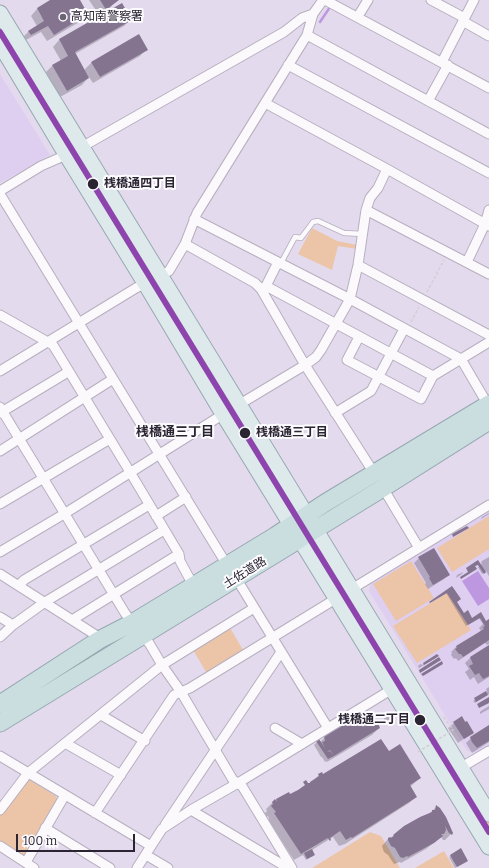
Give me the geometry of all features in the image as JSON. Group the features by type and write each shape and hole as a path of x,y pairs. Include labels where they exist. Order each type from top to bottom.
{"highway":[{"name":"土佐道路","path":"0,723 142,636 231,572 296,532 374,473 489,410"},
{"name":"土佐道路","path":"310,522 383,488 489,410"},
{"name":"土佐道路","path":"0,704 99,640 132,623 193,585 231,572"}],"main road":[{"path":"0,13 489,814"},
{"path":"0,44 223,414 489,847"}],"street":[{"path":"0,371 136,288 170,271 185,244 194,219 307,35 313,14 324,0 489,88"},
{"path":"360,13 368,0"},
{"path":"431,0 461,16 466,23 489,36"},
{"path":"428,101 474,0"},
{"path":"313,14 302,18 284,32 67,156 41,166 0,192 231,572 328,728"},
{"path":"307,35 489,134"},
{"path":"288,64 489,173"},
{"path":"265,103 388,169 487,225"},
{"path":"0,552 64,514 316,357 350,299 358,265 366,210 370,198 378,188 388,169"},
{"path":"366,210 489,274"},
{"path":"467,262 487,225 489,210"},
{"path":"194,219 350,299 461,359 489,410"},
{"path":"185,244 263,287 433,376"},
{"path":"263,287 279,263"},
{"path":"358,265 489,335"},
{"path":"263,287 305,365 374,473"},
{"path":"0,315 53,345 179,554 180,561 193,585"},
{"path":"335,413 371,391 404,329"},
{"path":"359,337 347,360 421,399 433,376 489,342"},
{"path":"68,372 1,410 132,623 142,636 150,643 233,780 242,786 292,868"},
{"path":"0,451 113,379"},
{"path":"0,504 110,439"},
{"path":"383,488 419,548"},
{"path":"156,516 186,497"},
{"path":"19,585 24,580 149,505"},
{"path":"95,813 145,741 174,695 190,688 489,505"},
{"path":"0,637 13,625 45,602 164,530"},
{"path":"72,620 179,554"},
{"path":"0,574 94,634 99,640"},
{"path":"0,810 28,773 162,665 254,608"},
{"path":"0,617 13,625"},
{"path":"137,868 214,749 280,652"},
{"path":"162,829 407,680"},
{"path":"101,715 145,741"},
{"path":"275,728 302,744"},
{"path":"65,743 121,776"},
{"path":"460,768 489,751"},
{"path":"0,756 151,846"},
{"path":"26,862 65,795"},
{"path":"191,810 288,868"},
{"path":"45,828 110,868"},
{"path":"0,846 34,868"},
{"path":"146,855 168,868"}],"lane":[{"path":"279,263 295,237 301,238 313,222 318,221 344,233 362,234"}],"path":[{"path":"418,752 452,730 444,717"}],"shaded area":[{"path":"0,74 50,155 0,183"},
{"path":"312,228 337,241 357,245 357,249 338,246 332,270 298,254"},
{"path":"489,511 489,746 477,753 467,751 369,591 371,583"},
{"path":"489,516 489,549 452,572 437,548"},
{"path":"411,561 434,598 396,621 373,584"},
{"path":"478,571 489,588 489,599 478,606 462,581"},
{"path":"447,593 471,630 417,663 393,626"},
{"path":"353,599 396,671 390,674 347,603"},
{"path":"229,626 243,650 206,672 192,648"},
{"path":"416,703 489,822 489,835 411,707"},
{"path":"26,780 30,780 56,796 57,800 25,855 21,856 0,842 0,815"},
{"path":"370,832 381,836 400,868 312,868"},
{"path":"444,851 454,868 415,868"}],"building":[{"name":"高知南警察署","path":"50,0 80,0 88,14 54,35 48,26 31,35 28,31 44,21 37,8"},
{"path":"100,0 119,0 107,9"},
{"path":"122,3 132,20 75,52 89,78 67,91 52,65 68,56 59,39"},
{"path":"139,34 148,50 100,77 91,62"},
{"path":"467,526 469,528 453,537 452,534"},
{"path":"434,548 450,575 433,585 418,557"},
{"path":"478,560 486,572 484,574 478,565 475,566 477,569 461,579 460,577 468,572 466,568"},
{"path":"452,586 461,599 457,602 464,613 468,610 472,618 481,612 486,621 489,619 489,640 463,657 455,649 457,648 456,646 484,629 483,627 485,626 480,618 468,625 447,593 430,603 429,602"},
{"path":"489,645 489,676 483,679 479,673 475,675 469,666 473,664 470,657"},
{"path":"437,654 439,656 424,665 423,663"},
{"path":"439,657 441,660 420,673 419,670"},
{"path":"442,661 443,664 423,676 421,674"},
{"path":"486,691 488,695 476,702 474,698"},
{"path":"489,697 489,703 479,708 477,704"},
{"path":"366,711 373,723 377,721 380,728 334,756 328,759 316,741 319,739 325,748 322,742 325,741 324,736"},
{"path":"462,716 465,722 467,721 474,733 464,739 453,722"},
{"path":"489,725 489,741 477,748 470,737"},
{"path":"381,739 389,751 400,744 421,778 410,785 417,797 352,838 351,837 346,840 340,831 330,838 330,841 328,838 301,854 274,813 276,812 271,806 273,804 272,802 275,799 277,802 276,799 289,792 290,794 298,790 305,785 303,782 306,780 310,783 319,776 318,774 322,772 323,774"},
{"path":"436,805 446,817 453,833 452,835 445,826 446,830 444,834 441,834 443,836 434,843 408,857 400,857 395,848 391,846 388,838 394,836 393,835 404,826 432,812 432,810 435,810"},
{"path":"461,848 468,861 457,867 450,855"},
{"path":"312,849 315,855 307,859 304,853"}],"waterway":[{"path":"320,22 330,7"}],"transit line":[{"path":"0,32 489,832"}],"place":[{"name":"高知南警察署","path":"63,17"},
{"name":"桟橋通四丁目","path":"93,184"},
{"name":"桟橋通三丁目","path":"245,433"},
{"name":"桟橋通二丁目","path":"420,720"}],"district":[{"name":"桟橋通三丁目","path":"175,432"}]}
